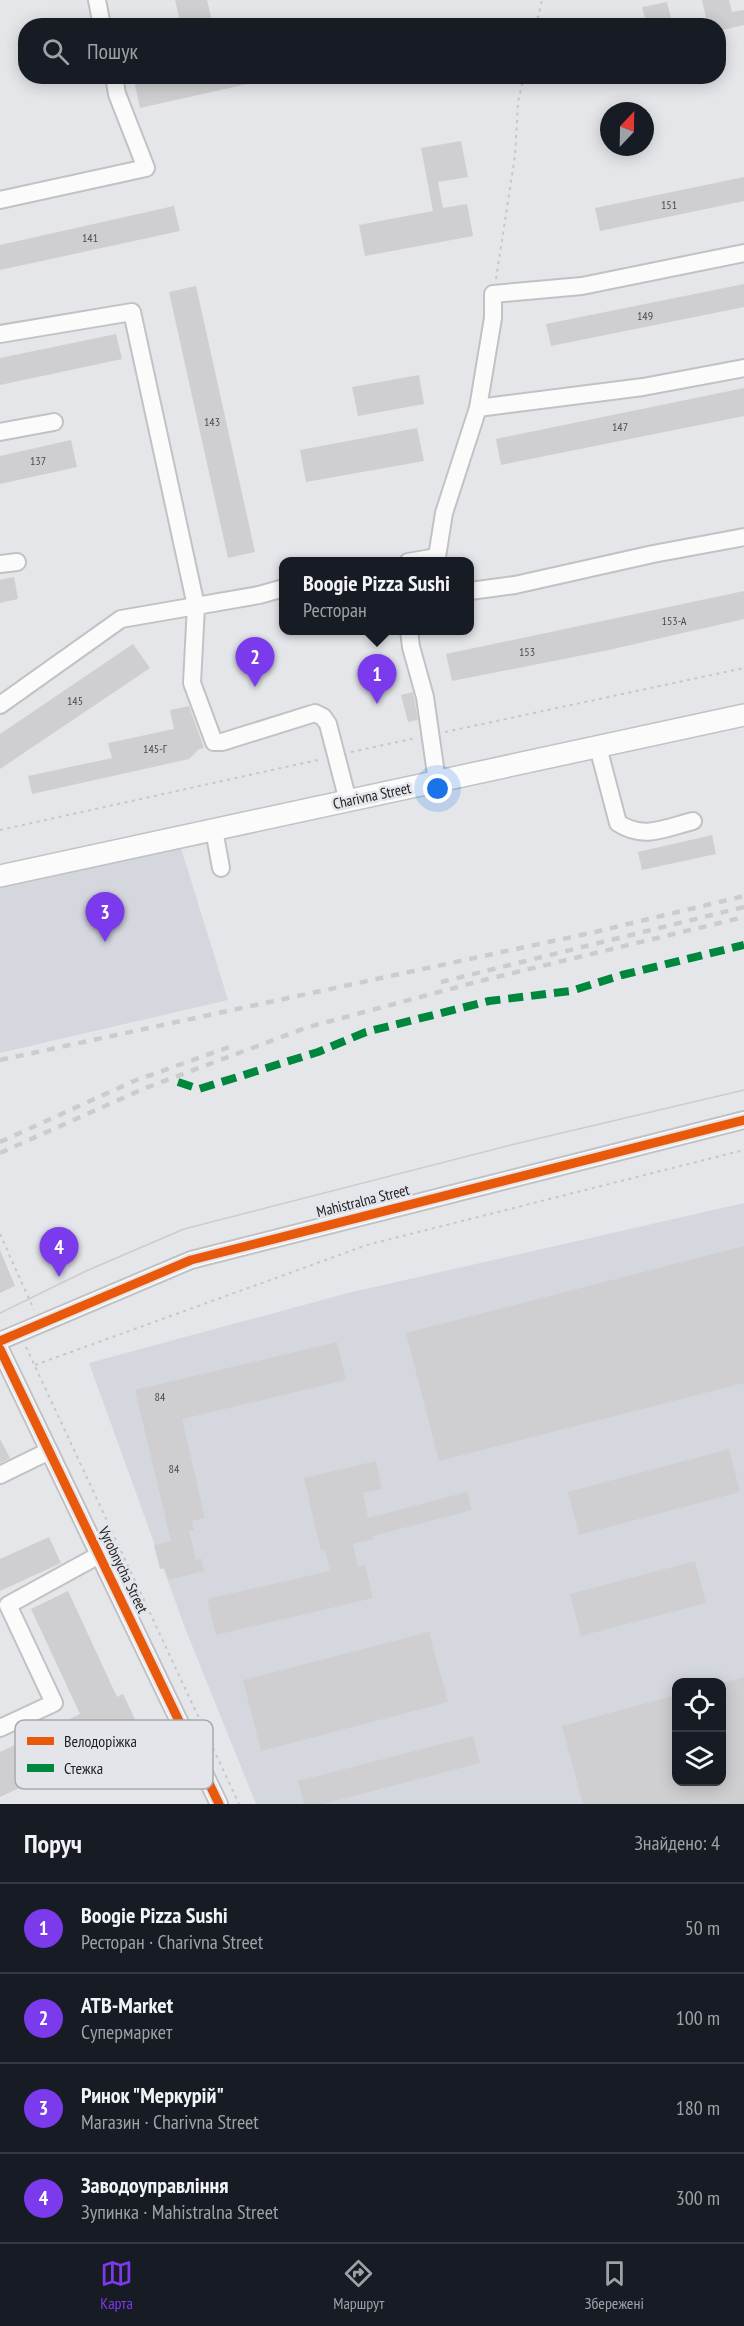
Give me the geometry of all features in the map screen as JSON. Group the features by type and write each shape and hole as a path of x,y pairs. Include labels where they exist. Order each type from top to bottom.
{"main road":[{"name":"Charivna Street","path":"0,876 744,715"}],"street":[{"path":"97,0 100,18"},
{"path":"0,200 146,168 117,94 115,84"},
{"path":"436,557 444,513 478,408 493,318 493,294 582,286 744,253"},
{"path":"0,334 132,312 196,606 192,683 214,742 222,742 315,713 323,717 328,724 348,801"},
{"path":"478,408 643,387 744,368"},
{"path":"0,432 54,422"},
{"path":"474,590 515,585 653,554 744,537"},
{"path":"0,705 121,619 259,595 279,589"},
{"path":"410,635 425,697 437,782"},
{"path":"598,747 618,824 630,831 644,834 693,821"},
{"path":"214,830 221,868"},
{"name":"Mahistralna Street","path":"0,1341 191,1260 744,1120"},
{"name":"Vyrobnycha Street","path":"0,1349 179,1720"},
{"path":"0,1475 49,1451"},
{"path":"17,1720 54,1703 8,1605 99,1555"},
{"path":"0,1728 15,1721"},
{"name":"Vyrobnycha Street","path":"212,1789 219,1804"}],"path":[{"path":"538,18 542,0"},
{"path":"493,294 515,156 518,102 522,84"},
{"path":"0,830 744,668"},
{"path":"35,1365 367,1245 744,1150"},
{"path":"0,1234 41,1323"},
{"path":"19,1332 200,1720"},
{"path":"213,1748 239,1804"}],"shaded area":[{"path":"180,845 228,1000 0,1053 0,884"},
{"path":"744,1203 744,1804 256,1804 185,1628 89,1363 348,1293"}],"building":[{"path":"175,0 207,0 211,18 179,18"},
{"path":"702,0 729,0 732,12 744,10 744,25 726,29 726,18 706,18"},
{"path":"667,2 671,18 645,18 642,7"},
{"path":"135,84 248,84 140,108"},
{"path":"461,141 468,177 438,182 443,208 467,204 473,236 365,256 359,225 433,211 421,148"},
{"path":"744,177 744,201 600,231 595,208"},
{"path":"174,206 180,231 0,270 0,245"},
{"path":"744,284 744,307 551,346 546,324"},
{"path":"196,286 255,552 228,558 169,292"},
{"path":"116,334 122,359 0,385 0,358"},
{"path":"419,375 424,404 358,416 352,387"},
{"path":"744,388 744,416 501,465 496,439"},
{"path":"417,428 424,461 306,482 300,450"},
{"path":"71,440 77,467 0,484 0,456"},
{"path":"14,577 18,599 0,603 0,580"},
{"path":"744,591 744,619 609,650 452,681 446,654"},
{"path":"133,644 150,668 0,769 0,734"},
{"path":"413,692 418,720 408,722 401,695"},
{"path":"189,706 204,748 199,749 189,759 32,794 28,776 112,758 108,743 174,729 170,710"},
{"path":"712,835 716,854 642,870 638,852"},
{"path":"744,1246 744,1383 439,1461 406,1333"},
{"path":"0,1250 15,1286 0,1293"},
{"path":"337,1342 346,1380 182,1419 205,1518 192,1521 194,1530 189,1531 196,1560 201,1558 204,1571 168,1580 165,1568 160,1569 154,1545 171,1541 135,1390"},
{"path":"0,1439 10,1458 0,1463"},
{"path":"729,1449 740,1492 579,1535 568,1492"},
{"path":"376,1461 382,1489 363,1493 368,1518 467,1492 472,1510 373,1536 373,1539 353,1544 358,1566 365,1565 373,1598 216,1635 207,1599 330,1571 325,1550 321,1551 304,1478"},
{"path":"49,1537 61,1563 0,1591 0,1559"},
{"path":"695,1561 706,1603 581,1636 570,1594"},
{"path":"68,1591 117,1697 123,1694 135,1720 67,1720 80,1714 31,1609"},
{"path":"429,1632 448,1702 261,1751 243,1680"},
{"path":"744,1677 744,1804 583,1804 562,1726 672,1696 672,1786 726,1786 726,1682"},
{"path":"473,1736 480,1763 323,1804 304,1804 298,1781"},
{"path":"15,1745 15,1789 17,1789 0,1797 0,1752"}],"tram line":[{"path":"0,1313 86,1271 184,1229 515,1144 744,1090"}],"railway":[{"path":"0,1060 595,932 744,896"},
{"path":"441,982 744,907"},
{"path":"0,1153 143,1089 308,1027 484,980 744,917"},
{"path":"0,1142 134,1081 232,1046"}],"marked path":[{"path":"178,1082 199,1089 318,1052 366,1032 489,1001 571,991 622,975 744,945"}],"cycle path":[{"path":"0,1341 191,1260 744,1120"},
{"path":"0,1349 179,1720"},
{"path":"212,1789 219,1804"}],"place":[{"name":"ATB-Market","path":"255,687"},
{"name":"Boogie Pizza Sushi","path":"377,704"},
{"name":"Ринок \"Меркурій\"","path":"105,942"},
{"name":"Заводоуправління","path":"59,1277"}]}
